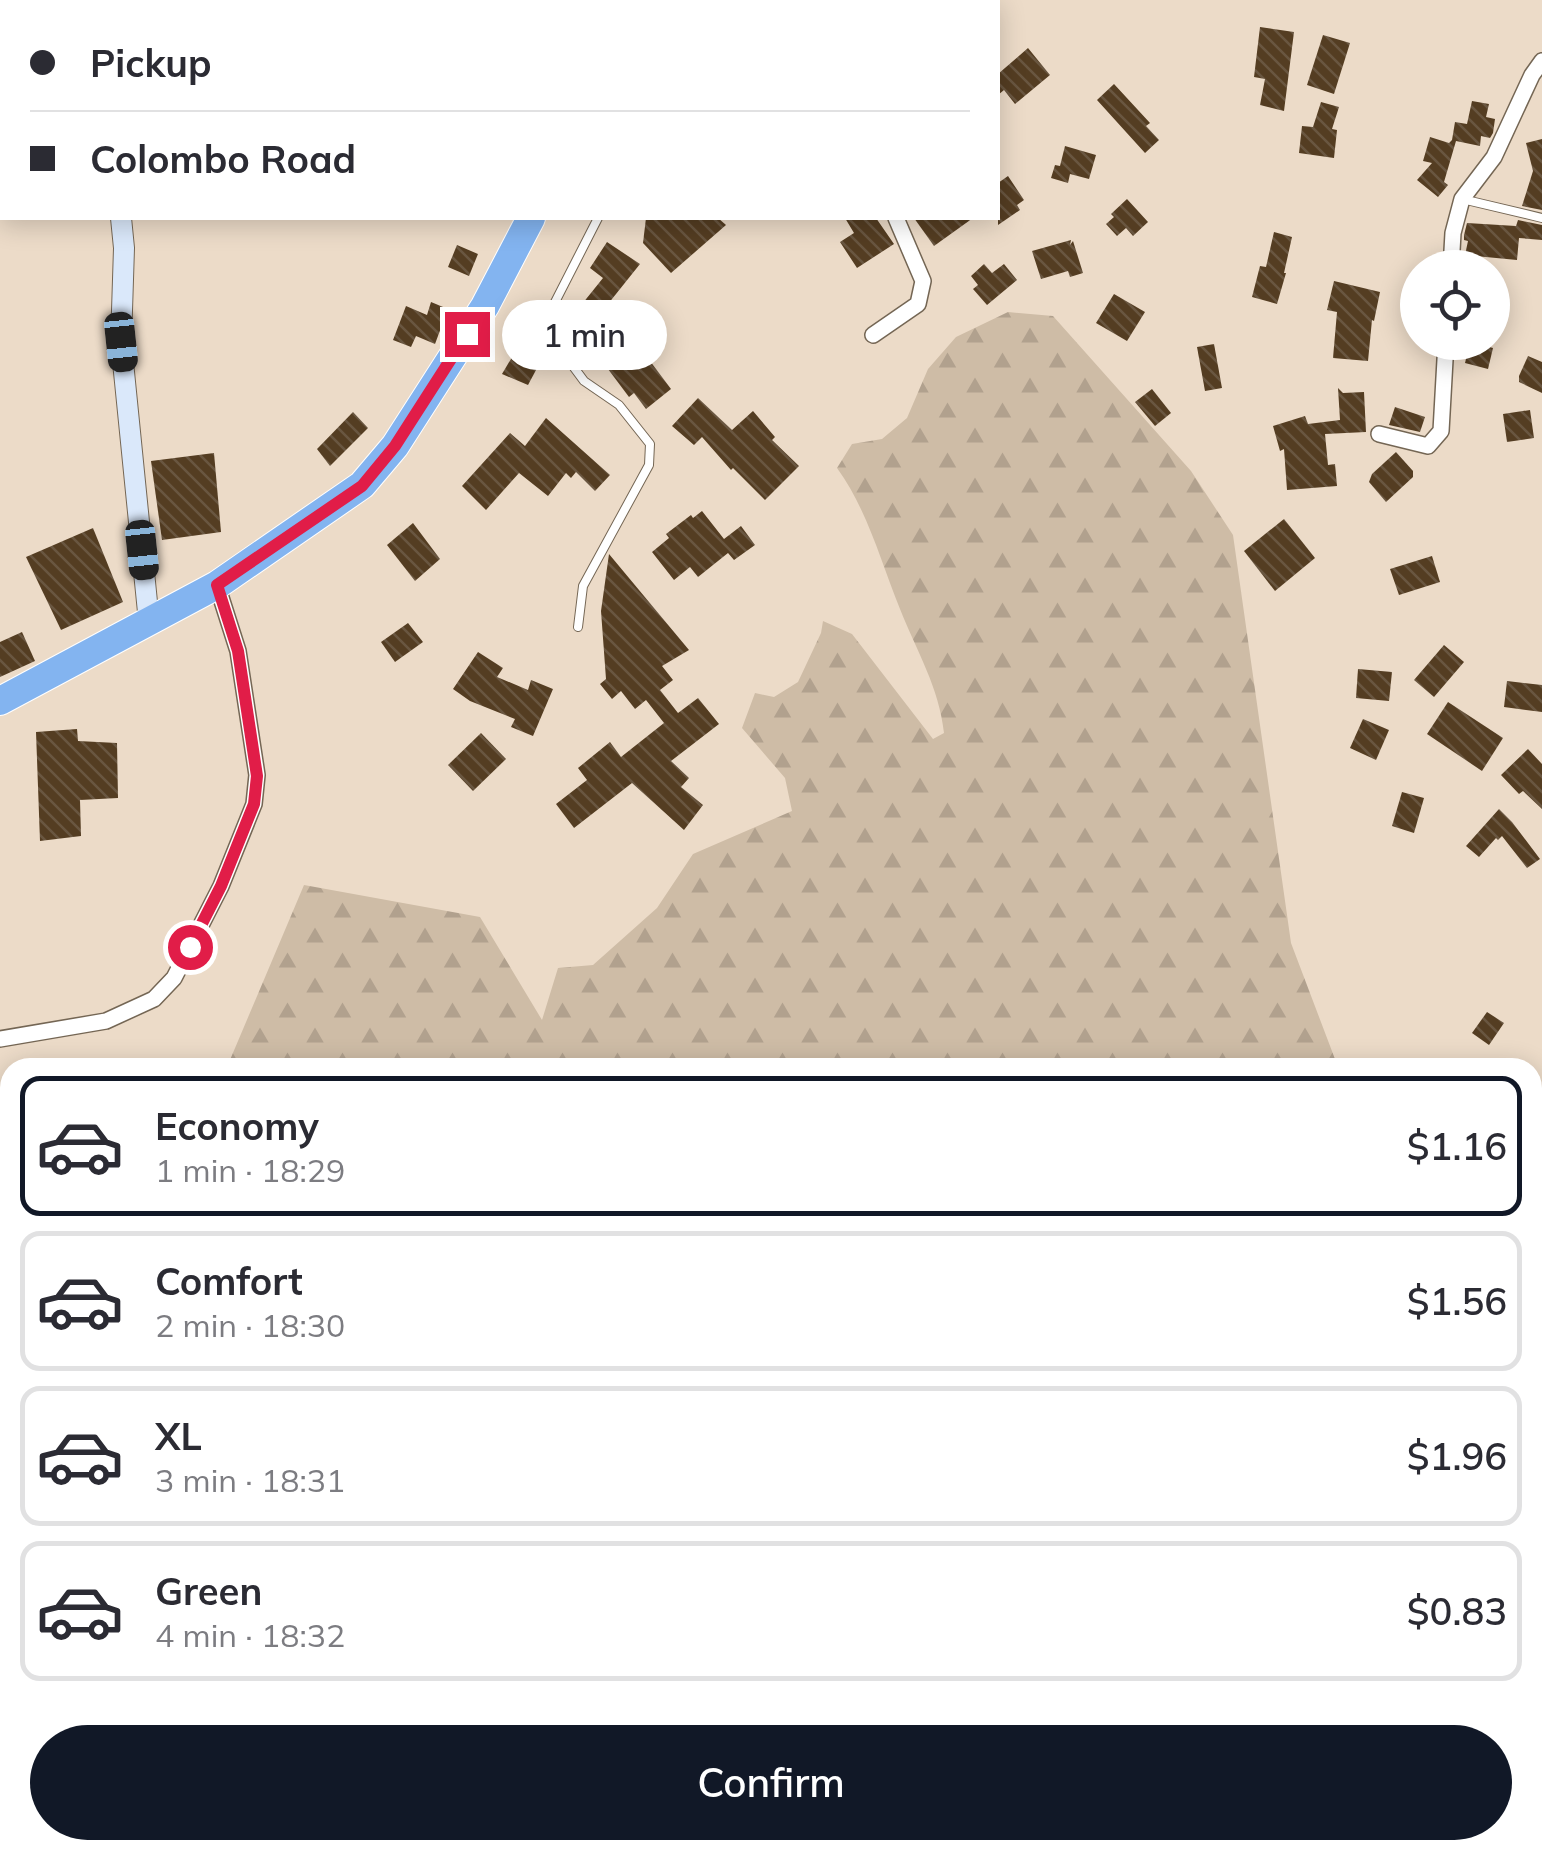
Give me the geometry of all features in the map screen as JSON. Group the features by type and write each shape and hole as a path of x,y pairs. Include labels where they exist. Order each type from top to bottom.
{"highway":[{"path":"0,701 217,585 362,486 395,446 485,306 530,220"}],"street":[{"path":"1452,250 1462,199 1494,157 1542,60"},
{"path":"121,220 121,342 150,622"},
{"path":"873,335 918,304 923,281 897,220"},
{"path":"1379,434 1428,446 1441,431 1445,360"},
{"path":"0,1039 106,1020 154,999 174,978 221,886 254,804 257,776 238,651 217,585"}],"lane":[{"path":"1462,199 1542,218"},
{"path":"578,627 584,586 649,464 650,444 618,405 584,381 561,350 551,310 597,220"}],"green space":[{"path":"1008,312 1053,316 1191,471 1233,535 1291,943 1335,1058 231,1058 304,885 480,917 542,1020 558,968 593,965 657,908 693,854 792,811 785,778 742,728 755,693 774,697 798,682 823,621 852,634 933,739 944,733 932,685 873,536 837,468 852,444 882,439 907,418 928,369 956,337"}],"building":[{"path":"1260,27 1294,32 1284,111 1260,105 1265,79 1254,77"},
{"path":"1323,35 1350,43 1334,94 1307,85"},
{"path":"1028,48 1050,75 1015,104 1004,90 1000,93 1000,72"},
{"path":"1114,84 1150,123 1146,126 1159,140 1145,153 1097,100"},
{"path":"1472,101 1489,104 1486,117 1495,119 1493,133 1490,138 1481,136 1480,146 1456,141 1444,182 1448,185 1438,197 1417,180 1432,163 1423,161 1430,137 1449,143 1455,122 1467,124"},
{"path":"1321,102 1339,107 1332,129 1337,130 1334,158 1299,153 1302,126 1313,127"},
{"path":"1542,139 1542,210 1522,206 1533,171 1526,143"},
{"path":"1065,146 1096,155 1089,179 1070,174 1068,183 1051,178 1055,165 1060,166"},
{"path":"1008,176 1024,200 1017,205 1020,210 998,225 1000,220 1000,182"},
{"path":"1127,199 1148,222 1133,236 1126,228 1117,236 1106,224"},
{"path":"646,220 720,220 726,225 671,273 643,243"},
{"path":"846,220 877,220 894,244 857,268 840,242 854,233"},
{"path":"915,220 970,220 934,246"},
{"path":"1518,220 1542,225 1542,240 1519,238 1517,260 1510,259 1510,250 1466,250 1467,223 1516,226"},
{"path":"1274,232 1292,237 1277,304 1252,297 1260,266 1266,267"},
{"path":"1071,240 1083,273 1070,277 1068,271 1041,279 1032,251"},
{"path":"607,242 640,264 604,309 609,313 586,341 566,324 603,278 590,268"},
{"path":"457,245 478,254 469,276 448,267"},
{"path":"984,264 992,273 1004,264 1017,280 987,305 973,289 978,285 971,276"},
{"path":"1334,281 1380,292 1372,320 1368,361 1333,358 1337,312 1327,310"},
{"path":"1114,294 1145,312 1127,341 1096,323"},
{"path":"431,302 448,309 435,344 416,336 411,347 393,340 406,306 427,315"},
{"path":"530,327 550,336 551,342 528,385 502,374"},
{"path":"632,337 671,389 646,409 634,393 629,397 602,361"},
{"path":"1214,344 1222,388 1205,391 1197,347"},
{"path":"1528,356 1542,362 1542,393 1519,382"},
{"path":"1466,360 1490,360 1488,369 1465,363"},
{"path":"1338,388 1343,393 1364,392 1366,432 1325,434 1328,465 1335,464 1337,486 1287,490 1284,449 1280,451 1273,426 1305,416 1308,424 1340,420"},
{"path":"1152,389 1171,413 1155,426 1135,402"},
{"path":"698,398 732,430 753,411 775,437 772,440 799,466 765,500 702,437 694,445 672,426"},
{"path":"1395,407 1425,417 1420,432 1389,425"},
{"path":"1530,410 1534,438 1507,442 1503,414"},
{"path":"353,412 368,428 330,466 317,449"},
{"path":"546,418 610,475 595,491 576,472 571,478 566,473 548,496 519,473 486,510 462,486 510,433 525,446"},
{"path":"1396,452 1413,471 1413,477 1386,502 1369,482 1372,474"},
{"path":"214,453 221,532 162,540 151,461"},
{"path":"702,511 724,539 741,526 755,545 734,560 728,553 698,577 690,567 674,580 652,552 669,538 666,534"},
{"path":"1284,519 1315,558 1275,591 1244,551"},
{"path":"413,523 440,559 415,581 387,545"},
{"path":"93,528 123,602 61,630 26,557"},
{"path":"609,554 689,650 662,666 673,680 660,690 678,713 698,698 719,724 671,761 689,778 681,787 703,805 684,830 632,783 574,828 556,804 587,780 578,768 610,742 621,757 664,723 646,700 635,709 621,691 612,699 600,684 606,679 601,611"},
{"path":"1432,556 1440,582 1399,595 1390,569"},
{"path":"408,623 423,642 395,662 381,642"},
{"path":"22,632 35,661 0,677 0,642"},
{"path":"1444,645 1464,662 1434,697 1414,680"},
{"path":"478,652 503,668 497,677 528,690 531,680 553,689 533,736 511,727 515,719 470,701 453,689"},
{"path":"1358,669 1392,672 1389,701 1356,698"},
{"path":"1507,681 1542,685 1542,712 1504,707"},
{"path":"1448,702 1503,738 1482,771 1427,734"},
{"path":"1363,719 1389,730 1376,760 1350,748"},
{"path":"77,729 78,741 117,743 118,798 80,800 81,836 40,841 36,732"},
{"path":"481,733 506,759 473,791 448,765"},
{"path":"1528,749 1542,764 1542,809 1523,791 1519,794 1501,775"},
{"path":"1402,792 1424,798 1414,833 1392,826"},
{"path":"1499,809 1540,859 1527,868 1502,836 1479,857 1466,846"},
{"path":"1487,1012 1504,1023 1489,1045 1472,1033"}],"route":[{"path":"190,947 221,886 254,804 257,776 238,651 217,585 362,486 395,446 467,334"}]}
